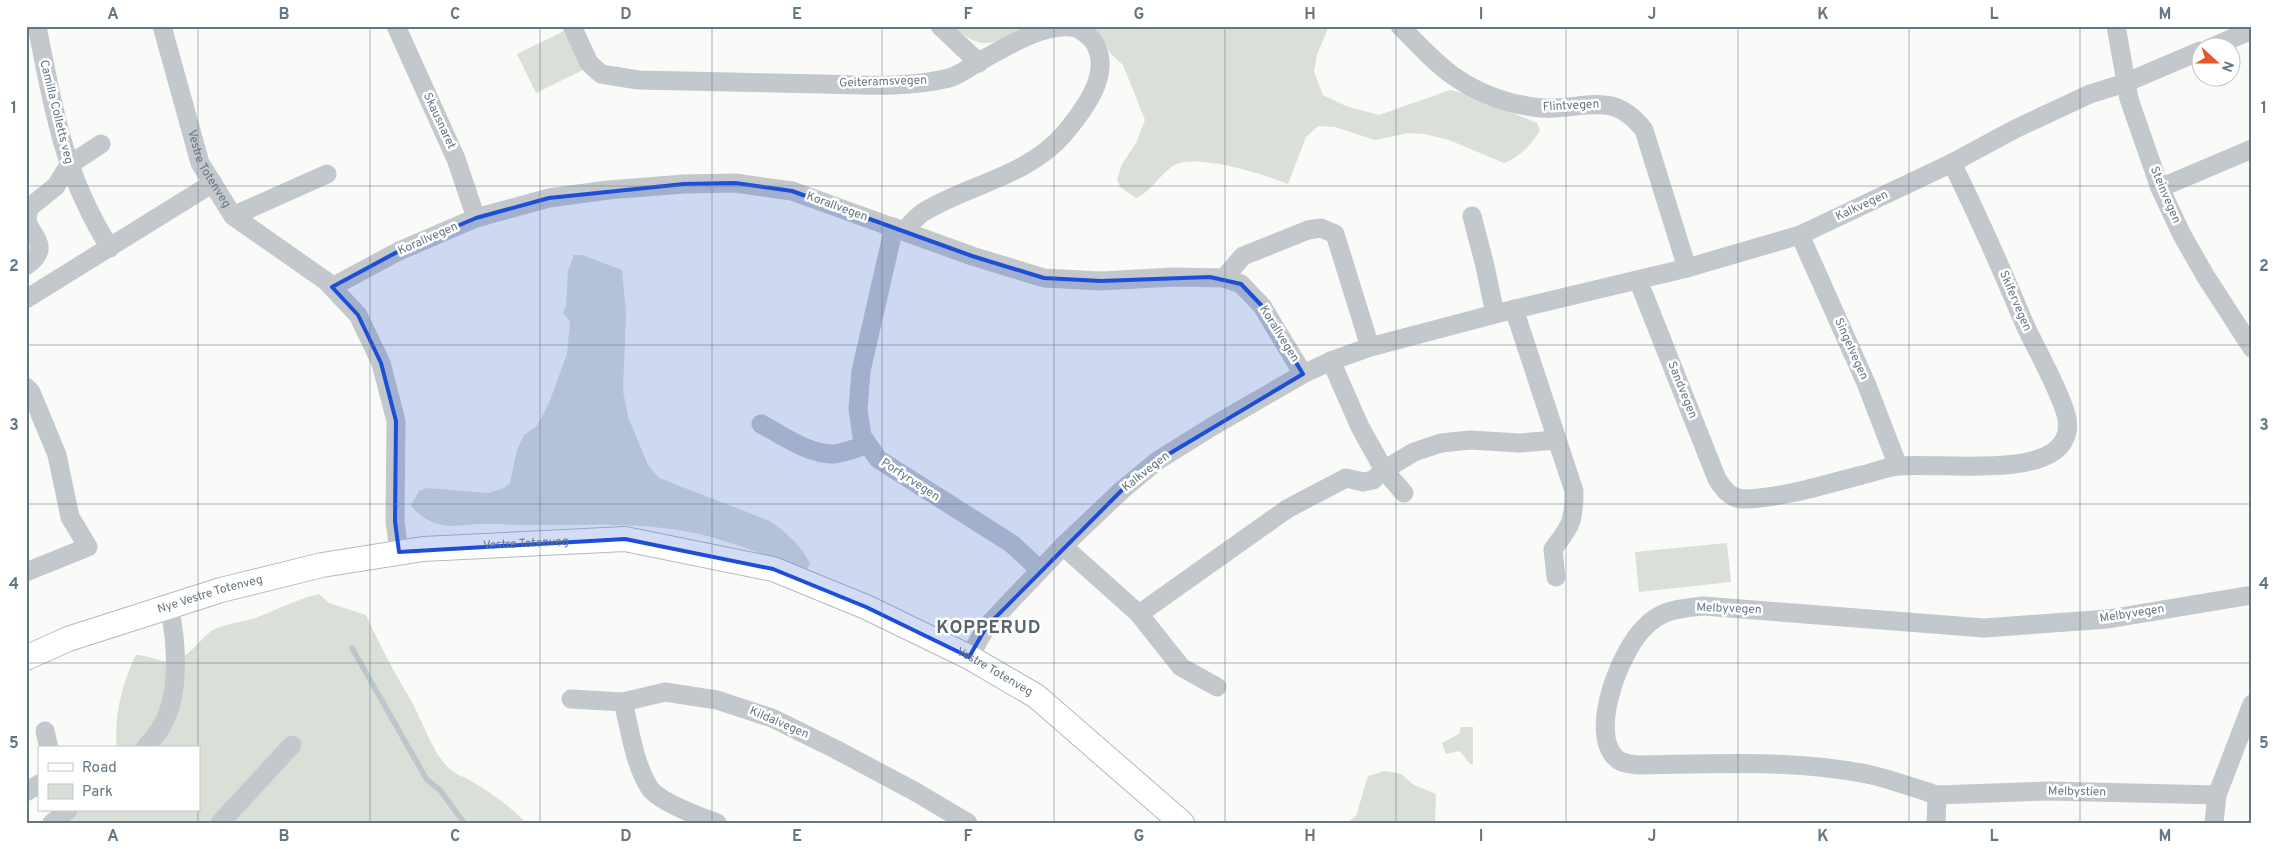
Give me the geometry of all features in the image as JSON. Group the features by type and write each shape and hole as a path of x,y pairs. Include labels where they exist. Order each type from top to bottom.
{"main road":[{"name":"Vestre Totenveg","path":"398,552 461,546 625,539 773,569 866,607 970,657 1036,696 1182,823"},
{"name":"Nye Vestre Totenveg","path":"26,658 68,639 221,590 322,565 398,552"}],"street":[{"name":"Camilla Colletts veg","path":"37,26 56,120 69,164 91,218 110,248"},
{"name":"Vestre Totenveg","path":"162,26 200,163 233,216 326,281 358,314 381,363 396,421 395,521 398,552"},
{"name":"Skausnaret","path":"396,26 456,159 476,218"},
{"name":"Geiteramsvegen","path":"572,26 589,63 601,74 638,80 878,85 923,82 951,77 1042,30 1062,26 1077,28 1092,39 1099,50 1101,66 1094,90 1081,112 1062,136 1034,159 925,210 899,229"},
{"path":"940,26 979,62"},
{"name":"Flintvegen","path":"1400,26 1451,76 1483,93 1510,102 1540,108 1603,104 1621,108 1633,116 1644,130 1687,268"},
{"name":"Steinvegen","path":"2116,26 2125,83 2160,188 2196,260 2251,346"},
{"path":"2233,38 2252,30"},
{"name":"Kalkvegen","path":"970,657 987,626 1063,546 1122,490 1157,461 1303,374 1331,361 1370,347 1687,268 1800,235 1952,163 2016,129 2082,98 2125,83 2190,55"},
{"path":"26,266 36,256 39,246 27,220 30,206 56,186 69,164 101,144"},
{"path":"2160,188 2252,149"},
{"name":"Skifervegen","path":"1898,466 1990,467 2018,463 2056,451 2064,441 2068,428 2065,411 1986,232 1952,163"},
{"path":"233,216 327,174"},
{"name":"Korallvegen","path":"332,287 399,251 476,218 549,198 608,190 684,184 735,183 792,191 972,256 1044,278 1101,281 1174,277 1224,278 1241,284 1262,306 1303,374"},
{"path":"26,299 213,184"},
{"path":"1480,221 1485,266 1556,440 1574,491 1574,506 1570,527 1553,549 1556,578"},
{"path":"1224,278 1243,256 1308,230 1321,228 1330,230 1335,234 1370,347"},
{"name":"Porfyrvegen","path":"899,229 861,371 858,409 862,436 878,459 1012,544 1040,570"},
{"name":"Singelvegen","path":"1800,235 1866,383 1898,466"},
{"name":"Sandvegen","path":"1638,280 1717,479 1731,496 1741,499 1791,492 1898,466"},
{"path":"1331,361 1360,427 1384,470 1404,493"},
{"path":"26,387 31,392 57,455 70,516 88,547 26,572"},
{"path":"761,424 809,448 832,454 868,444"},
{"path":"1139,614 1287,509 1346,478 1363,482 1374,480 1384,470 1414,452 1441,443 1470,440 1519,443 1556,440"},
{"path":"1063,546 1139,614 1181,667 1217,687"},
{"name":"Melbyvegen","path":"1937,794 1868,774 1818,767 1765,764 1638,765 1622,762 1612,754 1606,732 1608,706 1615,679 1628,650 1644,628 1668,610 1703,606 1831,614 1984,628 2108,619 2252,595"},
{"path":"147,746 161,728 170,703 175,679 175,632 169,606"},
{"name":"Kildalvegen","path":"571,699 623,702 665,692 717,700 772,718 896,781 968,823"},
{"path":"623,702 637,757 650,789 676,806 717,823"},
{"path":"2214,823 2216,795 2252,704"},
{"path":"220,823 292,745"},
{"path":"26,792 38,785"},
{"name":"Melbystien","path":"1937,794 2049,791 2216,795"},
{"path":"1936,823 1937,794"},
{"path":"52,823 66,812"}],"highlighted area":[{"path":"735,183 792,191 972,256 1044,278 1101,281 1210,277 1241,284 1262,306 1303,374 1157,461 1122,490 987,626 969,657 866,607 773,569 625,539 399,552 395,521 396,421 381,363 358,315 332,287 399,251 476,218 549,198 684,184"}],"green space":[{"path":"954,26 1031,26 1000,40 983,43 974,41"},
{"path":"1086,26 1329,26 1317,55 1314,72 1323,95 1346,106 1379,115 1450,90 1467,94 1537,123 1540,130 1525,150 1504,163 1449,140 1424,134 1408,133 1375,140 1335,127 1318,126 1306,137 1288,184 1230,166 1213,163 1183,162 1173,166 1146,192 1136,198 1120,187 1117,179 1122,164 1136,143 1145,120 1123,65 1111,54 1098,33"},
{"path":"566,30 585,69 536,93 517,54"},
{"path":"574,255 582,255 622,270 626,313 623,391 628,417 648,465 659,478 770,521 798,545 810,563 807,570 747,548 685,531 603,525 482,524 450,526 431,522 421,516 411,506 419,491 427,488 488,493 504,488 510,483 517,450 524,435 537,426 549,403 567,354 570,321 563,313 566,305 568,271"},
{"path":"1727,543 1731,582 1639,592 1635,552"},
{"path":"319,594 329,603 366,615 392,667 414,705 433,746 445,764 453,772 493,795 526,823 40,823 55,812 200,812 200,746 117,746 116,724 120,700 136,655 169,662 174,661 185,656 213,630 258,617 296,601"},
{"path":"1461,727 1473,727 1473,764 1470,764 1460,751 1446,754 1442,743 1459,734"},
{"path":"1385,771 1401,774 1414,785 1436,794 1435,823 1339,823 1349,821 1356,816 1368,776"}],"waterway":[{"path":"352,648 427,780 440,790 464,823"}],"district":[{"name":"KOPPERUD","path":"989,628"}]}
